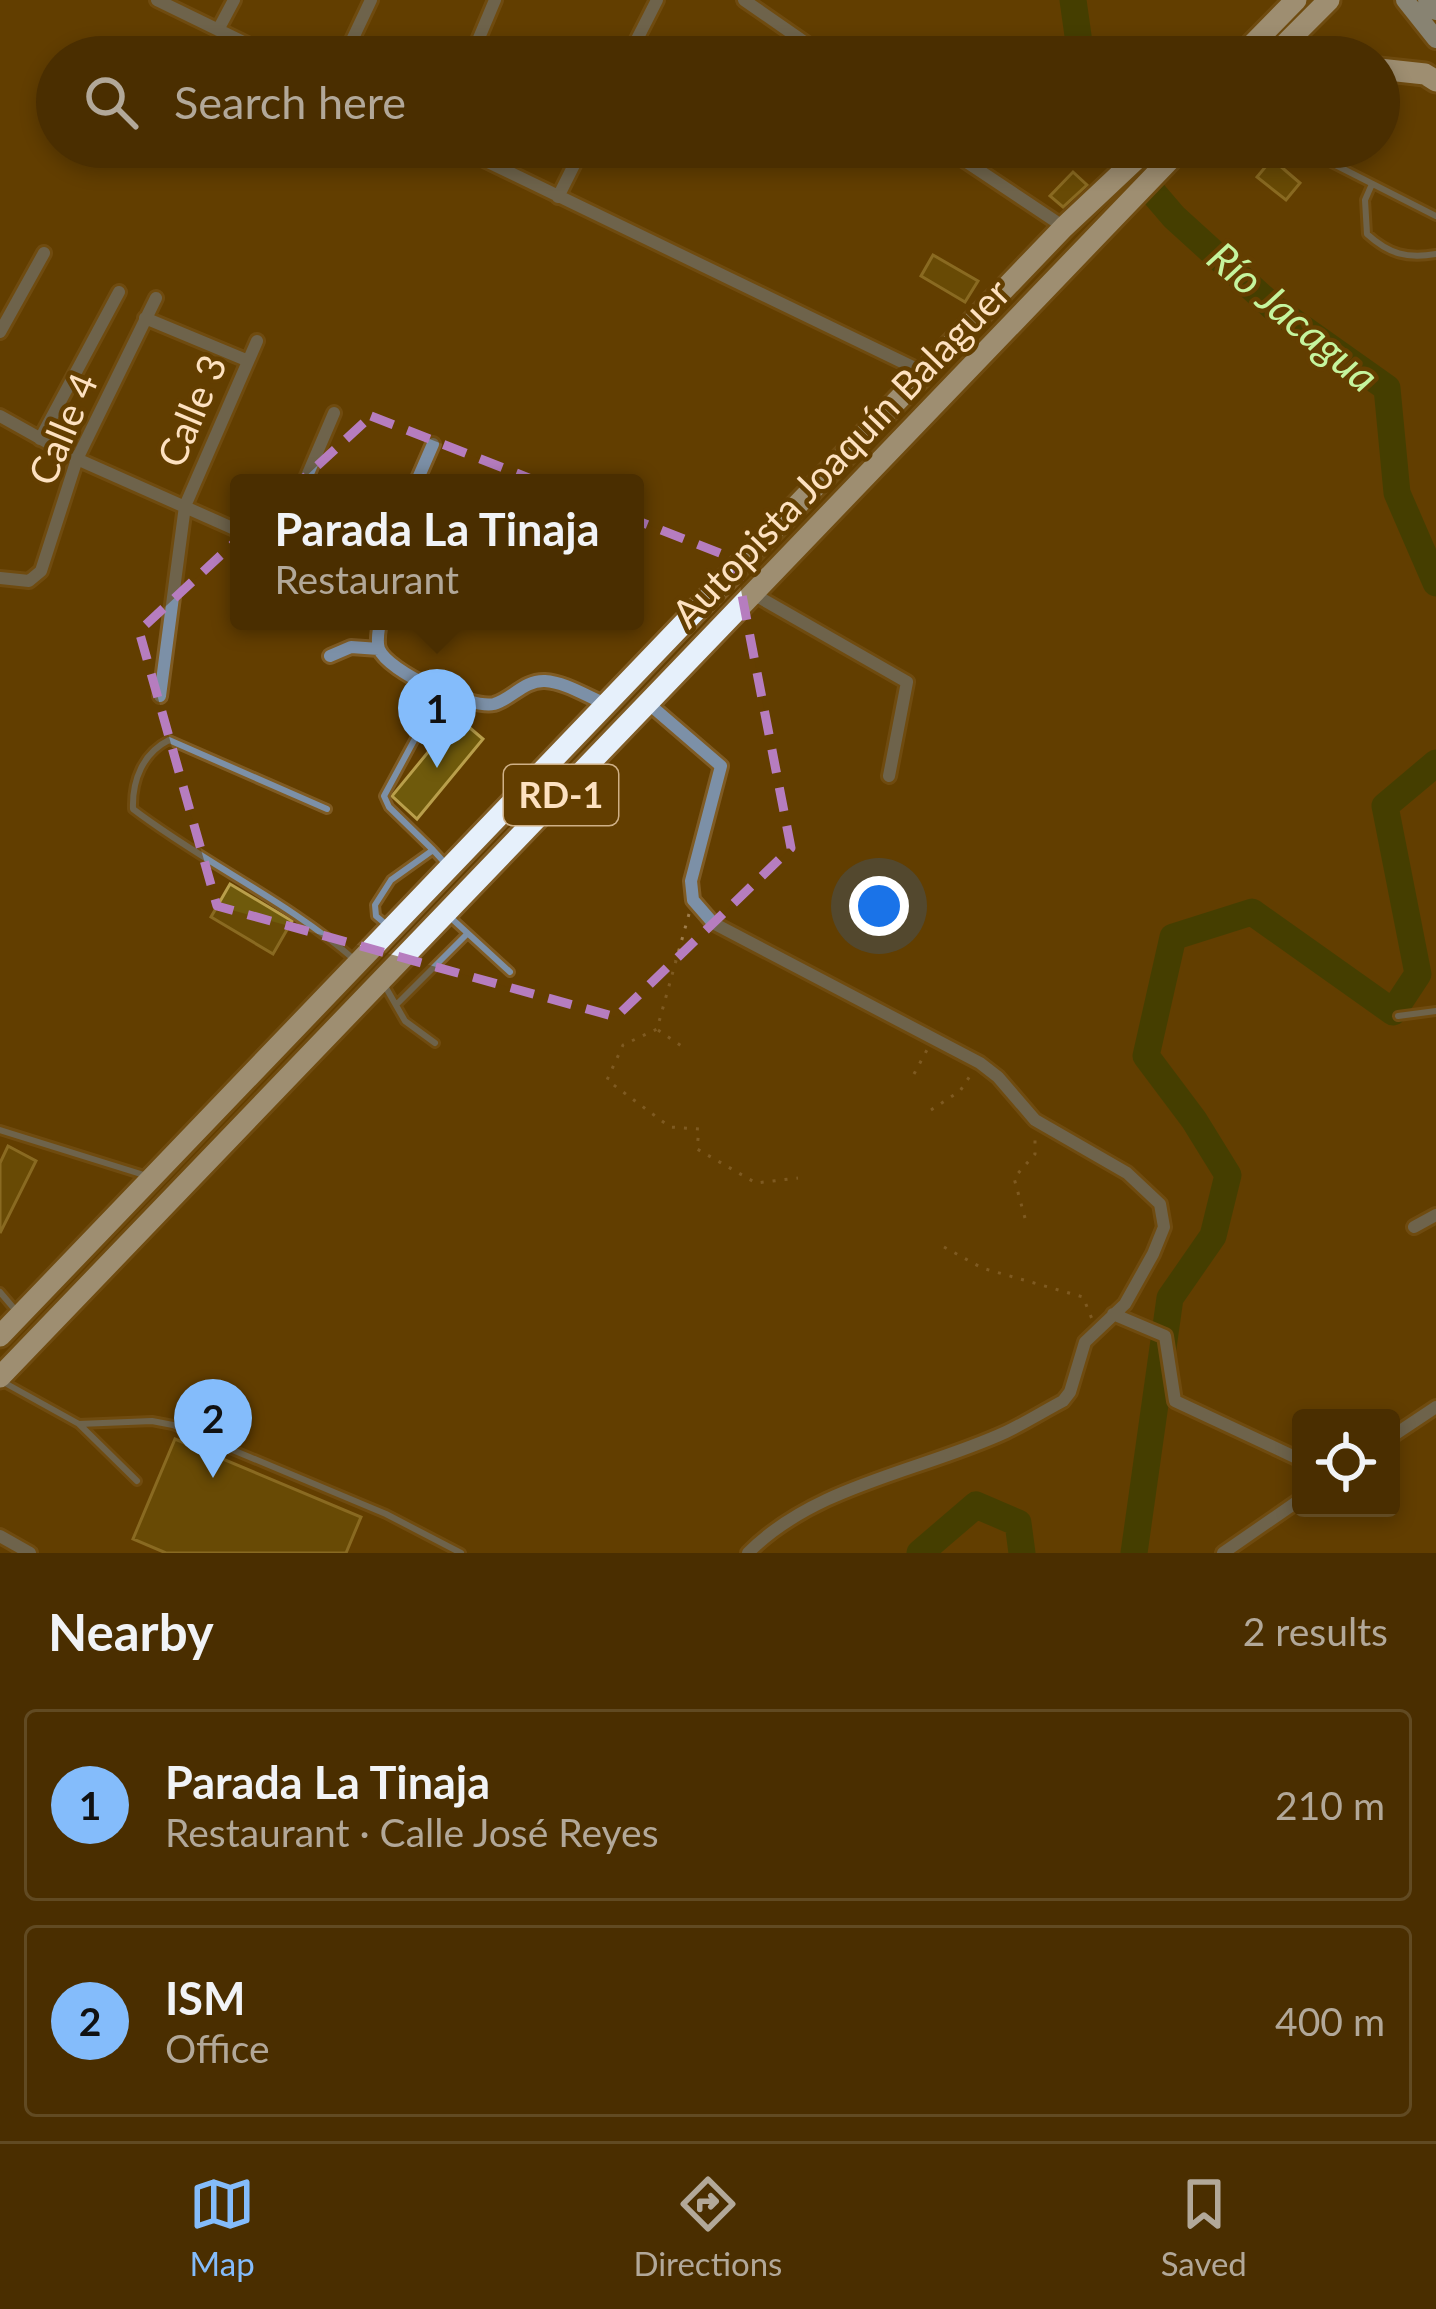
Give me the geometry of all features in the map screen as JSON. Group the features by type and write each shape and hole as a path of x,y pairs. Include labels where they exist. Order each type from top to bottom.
{"highway":[{"path":"1261,36 1296,0"},
{"path":"1293,36 1329,0"},
{"path":"1400,71 1425,74 1436,81"},
{"name":"Autopista Joaquín Balaguer","path":"0,1336 1126,168"},
{"name":"Autopista Joaquín Balaguer","path":"0,1379 1166,168"}],"main road":[{"path":"1405,0 1436,39"},
{"path":"1427,0 1436,11"}],"street":[{"path":"157,0 232,36"},
{"path":"218,29 234,0"},
{"path":"354,36 371,0"},
{"path":"480,36 495,0"},
{"path":"639,36 657,0"},
{"path":"744,0 796,36"},
{"path":"500,168 925,373"},
{"path":"558,197 572,168"},
{"path":"976,168 1064,227"},
{"path":"0,332 44,253"},
{"path":"40,439 119,292"},
{"name":"Calle 4","path":"0,578 29,581 40,571 77,459 156,298"},
{"path":"145,318 246,359"},
{"name":"Calle 3","path":"160,696 185,506 256,341"},
{"path":"308,474 334,412"},
{"path":"0,416 77,459 230,527"},
{"path":"420,474 433,444"},
{"path":"755,596 907,682 889,776"},
{"path":"380,630 380,649 397,668 458,699 477,704 500,702 530,683 544,681 607,705"},
{"path":"330,656 350,647 380,649"},
{"path":"649,704 721,766 695,861 693,900 713,923 980,1063 1035,1120 1127,1173 1160,1204 1164,1227 1125,1304 1084,1342 1070,1393 1063,1401 1005,1432 846,1490 762,1539 748,1553"},
{"path":"1414,1227 1436,1215"},
{"path":"1113,1314 1165,1336 1175,1401 1292,1456"},
{"path":"1400,1431 1436,1407"},
{"path":"1222,1553 1292,1505"},
{"path":"0,1536 30,1553"}],"lane":[{"path":"1341,168 1436,216"},
{"path":"1372,184 1364,200 1367,234 1382,248 1400,255 1436,254"},
{"path":"424,722 384,796 389,807 450,869"},
{"path":"327,809 170,740 147,757 133,794 133,809 180,845 298,913 359,963"},
{"path":"391,929 374,912 377,898 392,880 433,850"},
{"path":"426,894 510,972"},
{"path":"397,1004 466,934"},
{"path":"382,983 405,1022 435,1043"},
{"path":"1398,1016 1436,1011"},
{"path":"0,1130 153,1178"},
{"path":"0,1292 20,1315"},
{"path":"0,1379 79,1424 137,1481"},
{"path":"79,1424 152,1420 173,1425 386,1514 460,1553"}],"path":[{"path":"515,769 565,818 572,810"},
{"path":"693,900 657,1029 623,1045 607,1080 670,1127 698,1129 697,1149 756,1183 798,1178"},
{"path":"657,1029 683,1047"},
{"path":"914,1074 934,1036"},
{"path":"932,1110 960,1091 980,1063"},
{"path":"1025,1218 1014,1178 1035,1154 1035,1120"},
{"path":"944,1247 982,1268 1083,1297 1096,1330"}],"highlighted area":[{"path":"371,416 735,559 791,848 616,1017 217,906 139,631"}],"building":[{"path":"1264,168 1282,168 1300,183 1286,200 1257,177"},
{"path":"1073,172 1087,185 1063,207 1050,196"},
{"path":"933,255 978,281 965,302 921,276"},
{"path":"457,717 483,739 417,819 392,796"},
{"path":"230,884 292,921 273,954 211,917"},
{"path":"8,1146 36,1161 0,1233 0,1163"},
{"path":"175,1439 361,1517 346,1553 166,1553 133,1539"}],"waterway":[{"name":"Río Jacagua","path":"1073,0 1078,36"},
{"name":"Río Jacagua","path":"1132,168 1174,217 1274,308 1387,388 1397,493 1436,583"},
{"name":"Río Jacagua","path":"1134,1553 1170,1298 1213,1236 1228,1175 1146,1056 1173,937 1252,912 1393,1012 1418,974 1385,806 1436,763"},
{"name":"Río Jacagua","path":"920,1553 976,1505 1018,1523 1022,1553"}],"place":[{"name":"Parada La Tinaja","path":"437,768"},
{"name":"ISM","path":"213,1478"}]}
